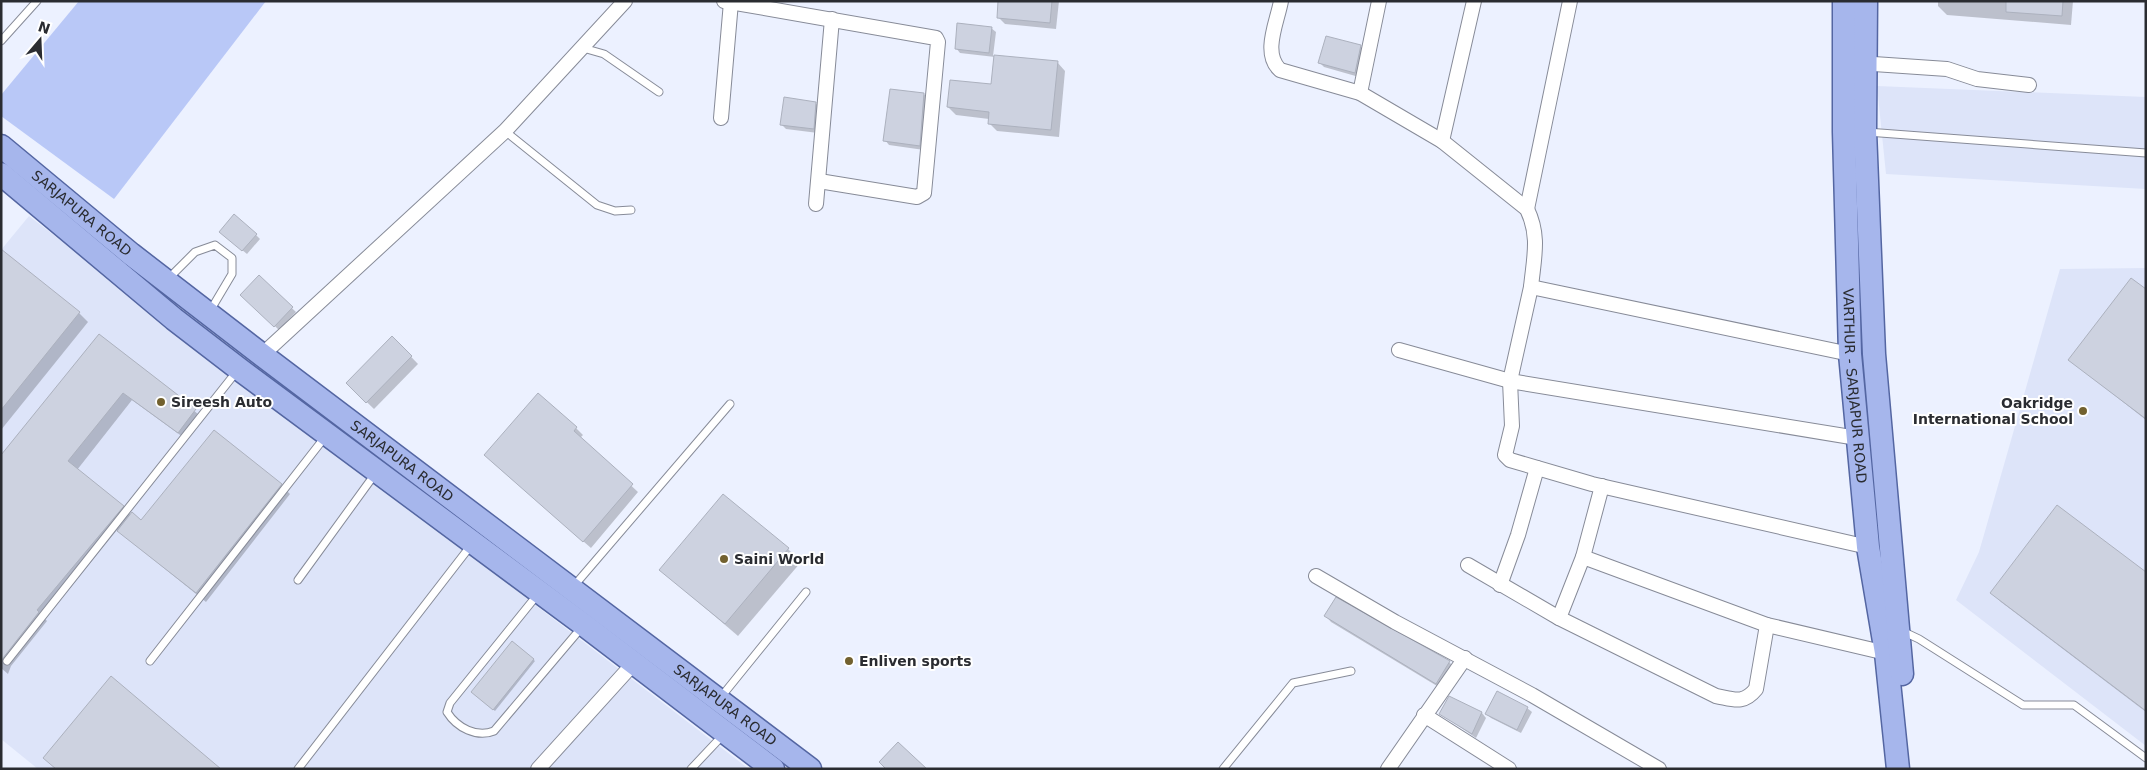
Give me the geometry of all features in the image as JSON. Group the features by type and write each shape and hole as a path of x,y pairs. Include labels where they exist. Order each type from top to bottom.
{"main road":[{"name":"VARTHUR - SARJAPUR ROAD","path":"1844,1 1854,64 1855,131 1850,354 1868,547 1890,629 1886,653 1898,769"},
{"name":"VARTHUR - SARJAPUR ROAD","path":"1854,64 1866,1"},
{"name":"VARTHUR - SARJAPUR ROAD","path":"1855,131 1874,354 1890,629 1910,769"},
{"name":"SARJAPURA ROAD","path":"1,146 166,282 571,589 590,616 633,664 773,769"},
{"name":"SARJAPURA ROAD","path":"6,180 174,319 238,369 472,544 540,592 590,616 718,700 810,769"},
{"path":"174,319 200,307"}],"street":[{"path":"262,355 505,131 625,1"},
{"path":"1281,1 1270,52 1274,64 1280,70 1360,92 1442,141 1527,209 1534,224 1536,238 1531,287 1510,381 1512,426 1505,455 1510,460 1602,486 1868,547"},
{"path":"1360,92 1379,1"},
{"path":"1442,141 1474,1"},
{"path":"1527,209 1570,1"},
{"path":"721,118 728,2 934,36 938,42 924,193 922,197 819,181"},
{"path":"816,204 832,19"},
{"path":"1854,64 1947,69 1977,79 2029,85"},
{"path":"1531,287 1850,354"},
{"path":"1399,350 1510,381 1857,438"},
{"path":"1500,585 1518,535 1537,468"},
{"path":"1559,618 1583,556 1602,486"},
{"path":"1583,556 1767,624 1886,653"},
{"path":"1468,565 1559,618 1716,696 1736,700 1749,698 1756,689 1767,624"},
{"path":"1316,576 1395,622 1465,658 1659,769"},
{"path":"1388,769 1465,658"},
{"path":"538,769 633,664"},
{"path":"1424,715 1509,769"}],"lane":[{"path":"1,41 37,1"},
{"path":"582,48 604,54 659,92"},
{"path":"505,131 597,205 616,211 631,210"},
{"path":"1855,131 2146,153"},
{"path":"166,282 195,252 215,245 232,258 232,274 200,307"},
{"path":"7,661 238,369"},
{"path":"571,589 730,404"},
{"path":"150,661 326,434"},
{"path":"298,580 376,472"},
{"path":"298,769 472,544"},
{"path":"540,592 450,702 447,712 452,720 472,732 486,734 494,730 590,616"},
{"path":"718,700 806,592"},
{"path":"1890,629 1919,638 2023,705 2074,705 2146,758"},
{"path":"1223,769 1293,683 1351,672"},
{"path":"691,769 725,733"}],"shaded area":[{"path":"79,1 266,1 114,199 1,116 1,95"},
{"path":"1877,86 2146,97 2146,189 1886,174"},
{"path":"29,216 749,769 38,769 1,739 1,250"},
{"name":"Oakridge International School","path":"2146,268 2146,746 1956,600 1979,552 2060,269"}],"building":[{"path":"998,1 1052,1 1050,23 997,18"},
{"path":"2006,1 2063,1 2062,16 2006,12"},
{"path":"957,23 992,27 989,53 955,49"},
{"path":"1326,36 1361,45 1355,73 1318,63"},
{"path":"994,55 1058,61 1051,130 988,124 989,112 947,107 950,80 991,84"},
{"path":"890,89 924,93 920,146 883,141"},
{"path":"784,97 816,102 814,129 780,125"},
{"path":"234,214 257,234 242,251 219,232"},
{"path":"1,249 80,312 1,410"},
{"path":"259,275 293,307 274,327 240,295"},
{"path":"2131,278 2146,289 2146,419 2068,360"},
{"path":"99,334 196,409 178,433 123,393 68,461 124,506 37,610 39,612 3,658 1,664 1,455"},
{"path":"392,336 412,356 366,403 346,383"},
{"path":"538,393 577,427 574,431 633,484 583,542 484,455"},
{"path":"214,430 282,484 196,593 117,531 132,512 141,520"},
{"name":"Saini World","path":"723,494 789,548 725,624 659,570"},
{"path":"2057,505 2146,572 2146,711 1990,593"},
{"path":"1336,597 1450,661 1436,684 1324,616"},
{"path":"512,641 534,659 493,710 471,692"},
{"path":"111,676 221,769 56,769 43,758"},
{"path":"1497,691 1528,707 1517,730 1485,714"},
{"path":"1449,696 1482,712 1472,734 1439,714"},
{"path":"898,742 927,769 886,769 879,762"}],"place":[{"name":"Sireesh Auto","path":"161,402"},
{"name":"Oakridge International School","path":"2083,411"},
{"name":"Saini World","path":"724,559"},
{"name":"Enliven sports","path":"849,661"}]}
